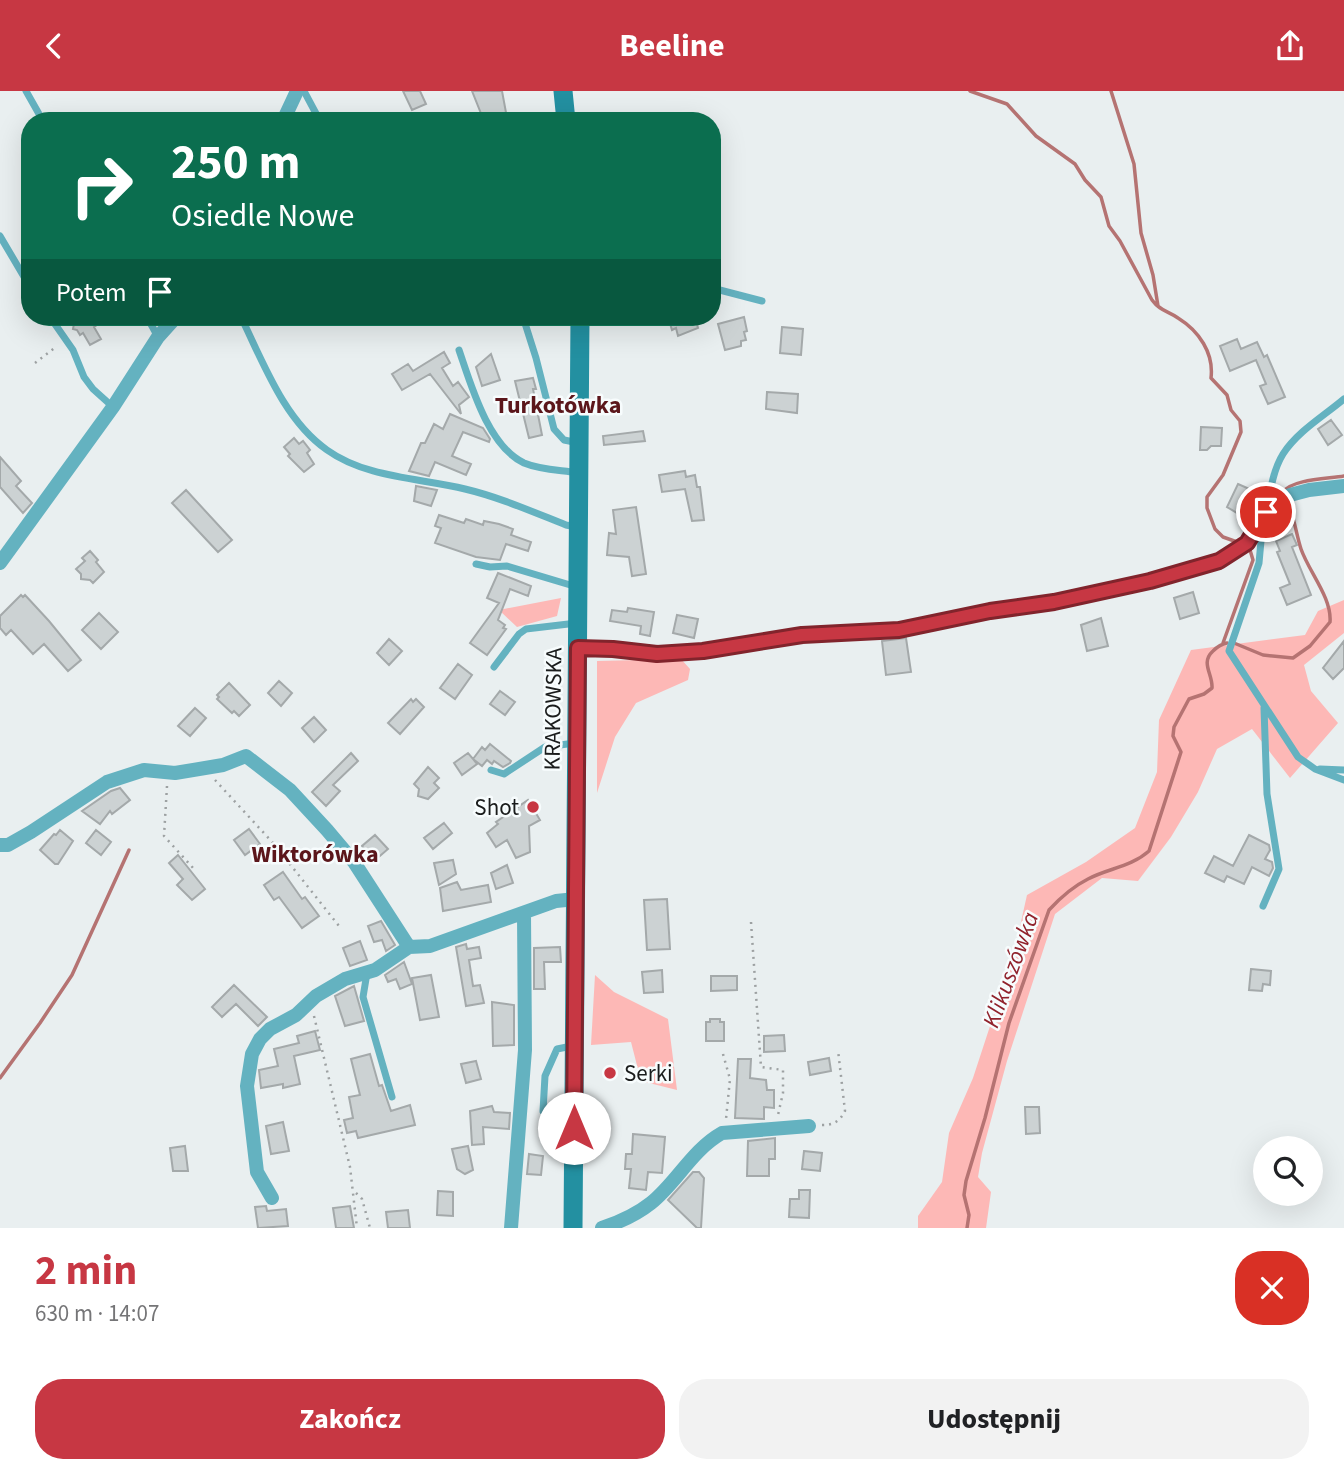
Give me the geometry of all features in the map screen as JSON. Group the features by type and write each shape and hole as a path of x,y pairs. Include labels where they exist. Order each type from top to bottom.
{"main road":[{"path":"563,91 565,112"},
{"name":"KRAKOWSKA","path":"573,1228 580,326"}],"street":[{"path":"287,112 297,91"},
{"path":"0,562 113,407 168,326"},
{"path":"578,648 657,654 703,651 802,635 899,630 990,611 1054,602 1150,581 1219,561 1244,546 1257,531 1266,512 1290,495 1344,486"},
{"path":"0,845 8,845 31,832 107,782 144,770 170,772 214,766 246,757 290,790 354,862 409,947"},
{"path":"272,1198 257,1172 247,1086 252,1054 260,1039 270,1029 296,1015 310,1002 345,979 375,969 409,947 430,946 556,901 576,899"},
{"path":"511,1228 524,1050 524,914"},
{"path":"602,1228 624,1220 652,1202 685,1164 711,1139 722,1133 809,1126"}],"lane":[{"path":"26,91 38,112"},
{"path":"304,91 315,112"},
{"path":"0,236 21,272"},
{"path":"721,290 762,301"},
{"path":"56,326 73,350 84,377 113,407"},
{"path":"152,326 158,337"},
{"path":"245,326 290,410 306,431 326,450 345,461 379,473 468,490 566,525 579,527"},
{"path":"526,326 554,429 564,440 580,444"},
{"path":"459,350 477,400 505,449 532,466 580,473"},
{"path":"1266,512 1271,485 1283,454 1308,428 1344,398"},
{"path":"1257,531 1261,541 1259,563 1229,651 1298,757 1315,769 1344,780"},
{"path":"476,564 507,566 579,587"},
{"path":"494,667 519,634 526,629 578,623"},
{"path":"1263,906 1279,869 1268,794 1264,706"},
{"path":"491,770 504,774 545,747 577,743"},
{"path":"1315,769 1344,769"},
{"path":"366,973 363,997 392,1097"},
{"path":"543,1111 545,1076 557,1049 575,1046"}],"path":[{"path":"35,363 56,346 67,345 73,350"},
{"path":"214,766 215,780 274,844 339,926"},
{"path":"170,772 166,790 164,836 194,869"},
{"path":"751,922 761,1067 783,1070 783,1093 775,1128"},
{"path":"310,1002 325,1056 354,1191 357,1228"},
{"path":"809,1126 832,1125 841,1119 845,1111 838,1050"},
{"path":"722,1133 730,1079 723,1054"},
{"path":"354,1191 362,1199 370,1228"}],"shaded area":[{"path":"561,598 557,616 517,627 499,610"},
{"path":"1344,600 1344,633 1304,665 1311,691 1338,723 1290,778 1252,729 1217,749 1198,792 1171,837 1138,881 1102,878 1055,914 1007,1061 982,1153 978,1177 991,1192 986,1228 918,1228 918,1216 942,1182 949,1133 973,1078 1014,953 1027,895 1086,862 1135,828 1157,772 1159,720 1191,650 1305,635 1318,611"},
{"path":"681,659 690,669 688,680 636,703 615,737 597,793 597,661"},
{"path":"595,975 614,992 668,1019 677,1090 641,1081 631,1042 591,1045"}],"building":[{"path":"403,91 420,91 426,104 412,110"},
{"path":"472,91 502,91 506,112 480,112"},
{"path":"744,317 747,331 744,332 746,340 741,341 741,346 725,350 719,326"},
{"path":"74,326 96,326 101,339 90,345 83,333 80,335 73,329"},
{"path":"671,326 698,328 678,336 676,328 672,330"},
{"path":"782,327 803,329 801,355 780,353"},
{"path":"1237,339 1241,349 1257,342 1264,357 1267,355 1285,397 1268,404 1260,386 1266,384 1256,360 1230,371 1220,346"},
{"path":"444,352 450,363 442,368 453,386 458,382 469,397 459,405 461,414 430,374 402,390 392,374 408,364 413,371"},
{"path":"491,354 500,380 482,386 476,367"},
{"path":"533,378 542,435 529,438 515,381"},
{"path":"767,392 798,394 797,413 766,409"},
{"path":"450,414 483,428 490,439 489,442 463,432 452,456 471,464 466,475 435,462 429,476 409,471 421,443 425,443 434,424 443,429"},
{"path":"1331,420 1342,435 1328,445 1318,429"},
{"path":"1201,427 1222,428 1221,446 1200,450"},
{"path":"643,431 645,441 604,445 603,436"},
{"path":"294,438 299,444 303,441 310,450 307,453 314,464 304,472 288,456 290,454 284,447"},
{"path":"0,457 21,481 16,486 32,503 23,513 0,487"},
{"path":"685,471 686,477 695,475 697,487 700,487 704,520 692,521 685,489 662,492 659,475"},
{"path":"1238,484 1254,491 1242,516 1227,507"},
{"path":"416,486 437,490 431,506 414,501"},
{"path":"186,490 232,540 218,552 172,503"},
{"path":"636,507 646,574 632,576 629,557 607,555 609,533 616,534 613,510"},
{"path":"439,515 464,523 466,519 483,525 484,521 513,529 511,535 531,542 528,551 506,544 500,560 476,557 435,543 441,528 435,526"},
{"path":"1292,534 1297,545 1292,547 1311,595 1287,605 1280,588 1290,584 1277,552 1280,551 1276,541"},
{"path":"90,551 104,572 93,583 81,579 81,574 76,569 85,561 82,558"},
{"path":"498,573 531,586 528,596 510,589 498,620 506,629 487,655 470,643 499,603 487,598"},
{"path":"1193,592 1199,613 1180,619 1174,598"},
{"path":"21,595 25,595 49,621 81,660 68,671 44,644 33,654 11,630 6,635 0,628 0,616"},
{"path":"628,608 654,612 650,636 640,634 641,626 610,621 612,610 627,612"},
{"path":"99,613 118,632 101,649 82,630"},
{"path":"677,615 698,619 694,638 673,633"},
{"path":"1101,618 1108,646 1087,651 1081,625"},
{"path":"906,638 911,672 886,675 882,641"},
{"path":"389,639 402,651 389,665 377,653"},
{"path":"1344,641 1344,668 1333,679 1323,668"},
{"path":"458,664 472,675 455,699 440,688"},
{"path":"279,681 292,693 281,706 268,693"},
{"path":"229,683 250,705 239,716 217,699 217,695"},
{"path":"500,691 515,702 505,715 490,704"},
{"path":"411,699 413,702 416,699 424,707 400,734 388,723"},
{"path":"195,708 206,718 190,736 178,726"},
{"path":"314,717 326,730 314,742 302,728"},
{"path":"490,744 511,761 503,767 487,760 482,766 473,759 482,747 485,750"},
{"path":"351,753 358,761 333,785 340,791 326,806 312,792"},
{"path":"468,753 477,764 462,775 454,763"},
{"path":"428,767 439,778 434,783 439,788 428,799 418,796 419,789 414,784"},
{"path":"120,788 130,800 112,814 110,811 100,824 82,811 111,791"},
{"path":"528,800 540,820 529,826 530,852 516,858 507,840 496,847 487,833 498,824 496,822"},
{"path":"444,823 452,833 433,849 424,838"},
{"path":"249,829 260,844 245,855 234,840"},
{"path":"60,830 73,841 58,864 55,864 40,850"},
{"path":"96,830 111,842 101,855 86,843"},
{"path":"375,835 388,849 374,861 362,846"},
{"path":"1249,835 1269,845 1270,850 1265,859 1272,862 1273,868 1269,876 1252,867 1244,884 1227,876 1224,882 1205,873 1214,856 1233,866"},
{"path":"178,855 205,889 192,900 177,885 183,879 169,863"},
{"path":"453,860 456,874 439,885 434,863"},
{"path":"507,865 513,883 496,889 491,873"},
{"path":"283,872 302,899 305,897 319,916 302,928 279,897 274,900 264,885"},
{"path":"457,882 461,890 488,885 491,902 443,911 440,888"},
{"path":"667,899 670,949 647,950 644,900"},
{"path":"381,921 395,945 386,951 382,940 374,942 368,926"},
{"path":"360,941 367,960 350,966 343,948"},
{"path":"466,944 467,949 479,947 481,958 469,960 473,986 480,985 484,1003 466,1006 456,947"},
{"path":"560,947 561,962 544,962 545,989 534,989 534,948"},
{"path":"404,962 412,984 400,989 396,979 388,982 385,975"},
{"path":"1251,969 1271,971 1270,985 1263,984 1262,991 1249,990"},
{"path":"662,970 663,992 644,993 642,972"},
{"path":"431,975 439,1017 420,1020 412,978"},
{"path":"711,976 737,976 737,990 711,991"},
{"path":"234,985 267,1017 258,1026 236,1004 222,1017 212,1007"},
{"path":"354,986 364,1021 345,1026 335,996"},
{"path":"492,1002 514,1005 514,1045 493,1046"},
{"path":"710,1019 724,1022 724,1041 706,1041 706,1022 710,1022"},
{"path":"315,1031 320,1050 294,1056 300,1084 283,1088 283,1084 261,1088 259,1070 278,1066 274,1049 299,1043 297,1036"},
{"path":"784,1035 785,1051 764,1052 764,1036"},
{"path":"370,1054 379,1086 382,1085 391,1111 410,1105 415,1125 358,1138 356,1131 347,1133 344,1120 353,1118 349,1097 360,1095 351,1059"},
{"path":"829,1058 831,1071 810,1075 808,1062"},
{"path":"738,1059 751,1059 750,1078 766,1080 767,1090 774,1090 774,1108 764,1107 764,1119 735,1118"},
{"path":"476,1061 481,1079 466,1083 461,1064"},
{"path":"492,1106 494,1112 510,1113 509,1129 483,1127 484,1144 472,1145 470,1111"},
{"path":"1025,1107 1039,1107 1040,1133 1026,1134"},
{"path":"283,1122 289,1151 271,1154 266,1126"},
{"path":"633,1134 665,1137 662,1173 648,1172 646,1190 629,1188 631,1169 625,1169 626,1154 632,1154"},
{"path":"775,1138 775,1159 769,1159 769,1176 747,1176 748,1141"},
{"path":"185,1146 188,1171 173,1171 170,1148"},
{"path":"468,1146 473,1170 465,1174 457,1169 452,1149"},
{"path":"804,1151 822,1153 820,1171 802,1169"},
{"path":"529,1154 543,1156 541,1175 527,1174"},
{"path":"693,1172 699,1172 704,1178 701,1228 697,1228 668,1200"},
{"path":"799,1190 810,1190 809,1218 789,1217 790,1199 799,1199"},
{"path":"438,1191 453,1192 453,1216 437,1215"},
{"path":"266,1206 267,1211 286,1209 288,1226 258,1228 255,1207"},
{"path":"350,1206 354,1228 336,1228 333,1208"},
{"path":"408,1210 410,1228 388,1228 386,1212"}],"waterway":[{"path":"970,91 1007,104 1036,136 1075,164 1101,197 1109,226 1152,300 1161,309 1186,323 1204,343 1210,360 1211,378 1227,395 1231,410 1240,421 1241,432 1223,475 1207,497 1207,508 1215,529 1223,537 1240,543"},
{"path":"1111,91 1134,164 1141,233 1153,275 1158,306"},
{"name":"Klikuszówka","path":"1283,492 1294,484 1344,476"},
{"name":"Klikuszówka","path":"1234,643 1263,655 1293,658 1310,646 1330,622 1324,594 1301,549 1288,505"},
{"path":"1223,643 1253,560 1246,547"},
{"name":"Klikuszówka","path":"967,1228 969,1215 964,1195 966,1181 1009,1023 1049,910 1083,882 1135,861 1149,851 1181,752 1173,736 1174,727 1189,699 1212,688 1207,664 1209,655 1227,643"},
{"path":"0,1078 72,975 129,850"}],"place":[{"name":"Shot","path":"533,807"},
{"name":"Serki","path":"610,1073"}],"district":[{"name":"Turkotówka","path":"558,405"},
{"name":"Wiktorówka","path":"315,854"}],"route":[{"path":"574,1128 578,648 657,654 703,651 802,635 899,630 990,611 1054,602 1150,581 1219,561 1247,543 1257,531 1266,512"}]}
